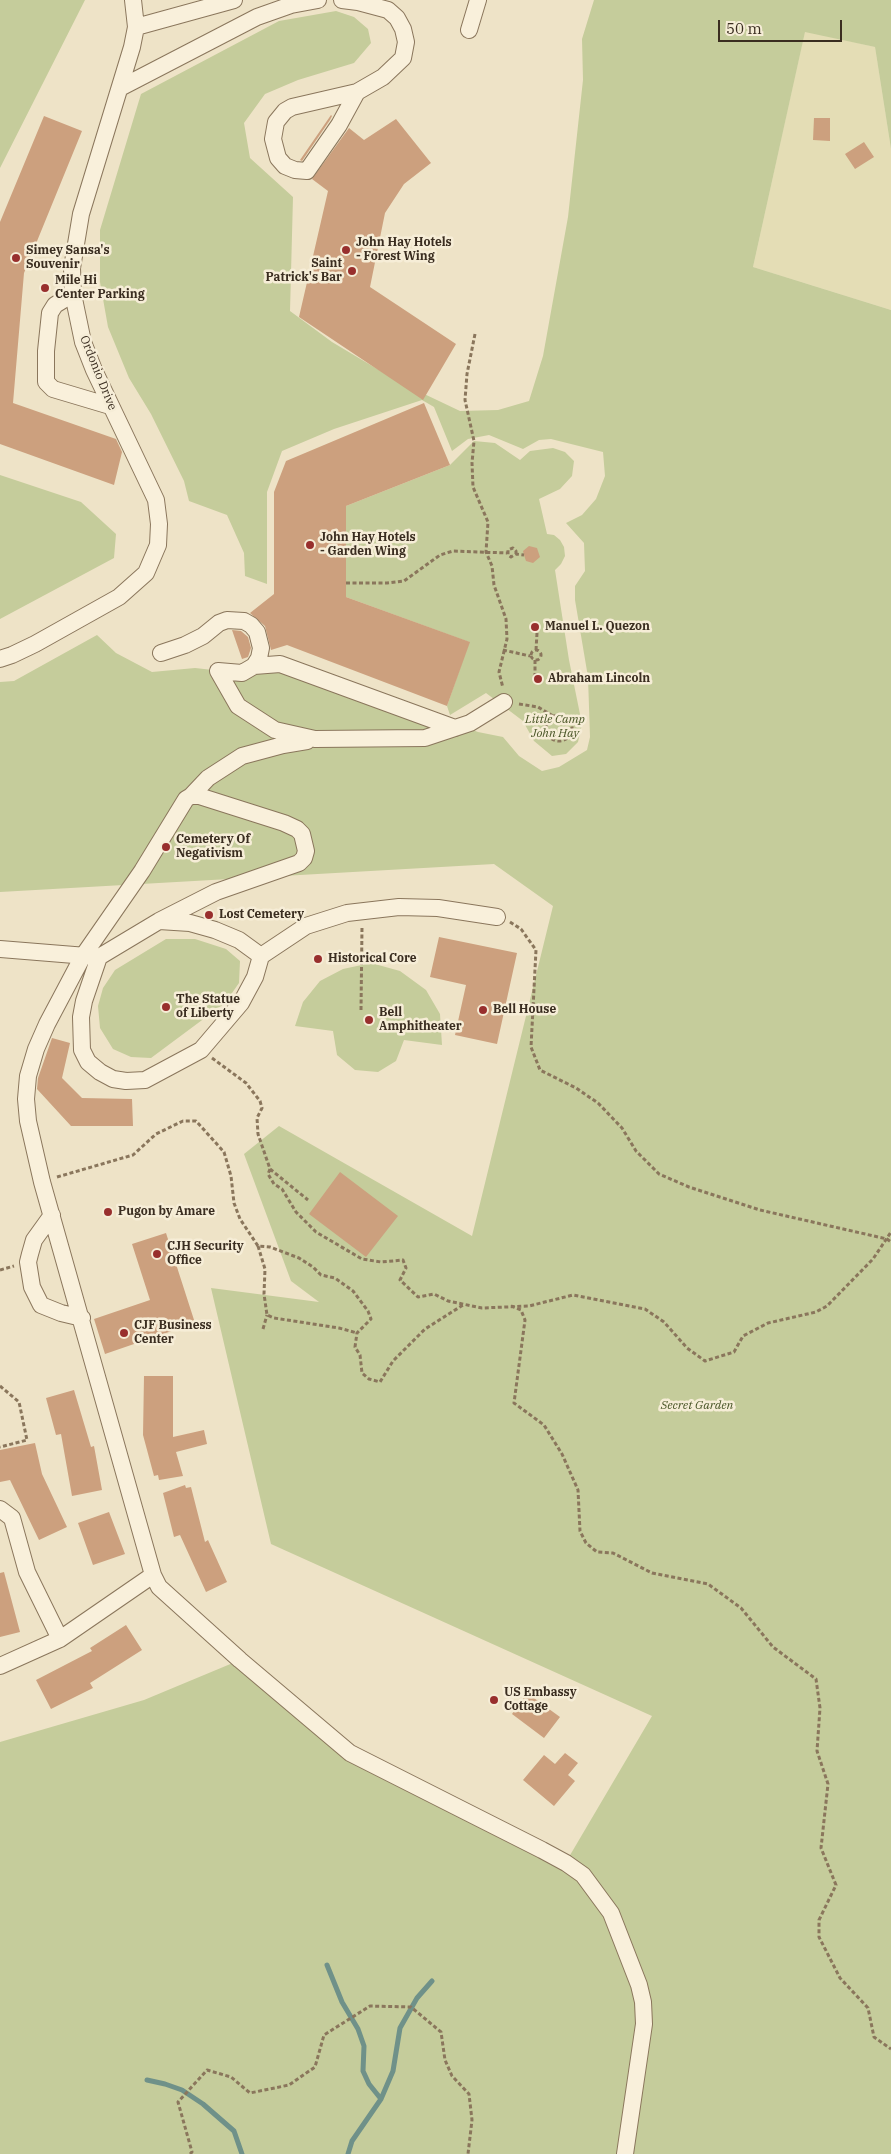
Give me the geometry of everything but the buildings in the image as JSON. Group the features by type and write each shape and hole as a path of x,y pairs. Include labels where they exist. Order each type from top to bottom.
{"street":[{"name":"Ordonio Drive","path":"0,659 35,644 119,597 146,573 158,545 159,524 156,500 110,406 83,342 73,294 72,268 81,214 120,88 136,27 133,0"},
{"path":"136,27 234,0"},
{"path":"120,88 257,17 291,5 318,0"},
{"path":"342,0 388,10 397,18 403,29 406,42 403,58 384,77 356,92 292,107 285,111 276,122 273,139 278,158 285,166 295,170 307,171 339,125 356,92"},
{"path":"469,30 478,0"},
{"path":"73,294 55,305 50,313 46,351 46,382 52,389 110,406"},
{"path":"161,653 204,636 219,623 235,619 244,621 257,632 261,648 257,662 242,673 218,671 238,706 275,730 315,739"},
{"path":"257,662 280,664 455,728"},
{"path":"504,702 470,723 425,738 315,739 283,744 242,756 208,778 180,806 91,957 47,1024 36,1049 28,1076 26,1100 28,1121 42,1182 82,1318 153,1576 159,1587 240,1660 350,1753 542,1850 583,1875 611,1913 639,1985 643,2002 644,2024 625,2154"},
{"path":"0,949 91,957 216,892 299,862 304,858 305,842 298,829 284,822 199,796 191,796"},
{"path":"91,957 82,1017 82,1050 88,1062 100,1072 113,1079 126,1081 145,1080 202,1050 241,1003 255,977 261,956 306,926 347,913 399,907 438,908 497,917"},
{"path":"159,921 190,923 215,930 239,940 261,956"},
{"path":"52,1215 34,1240 30,1254 28,1262 32,1287 41,1304 61,1314 82,1318"},
{"path":"0,1510 12,1518 36,1594 60,1639"},
{"path":"0,1666 60,1639 153,1576"}],"path":[{"path":"475,334 467,374 465,400 474,442 472,463 473,488 488,522 486,552 492,566 494,585 506,619 507,638 499,672 504,702 538,707 553,716 566,717 571,724 571,732 566,739 554,740 547,734 547,722 553,716"},
{"path":"507,553 512,548 516,551 516,554"},
{"path":"346,583 404,581 440,555 453,551 507,553 511,557 516,554 524,555"},
{"path":"536,650 537,633"},
{"path":"503,650 530,656 535,660"},
{"path":"530,656 532,651 536,650"},
{"path":"534,677 535,660 541,655 536,650"},
{"path":"361,1010 362,911"},
{"path":"497,917 522,929 536,950 531,1047 540,1070 576,1088 598,1104 622,1128 636,1151 659,1174 689,1187 760,1210 887,1238 891,1242"},
{"path":"202,1050 246,1083 260,1101 262,1108 257,1118 258,1134 271,1170 308,1200"},
{"path":"42,1182 133,1154 156,1134 183,1120 196,1121 224,1152 231,1176 234,1203 240,1219 258,1246 265,1269 264,1294 267,1314 263,1329"},
{"path":"271,1170 268,1174 274,1184 282,1189 296,1212 316,1232 362,1259 381,1262 403,1260 406,1268 400,1280 418,1297 434,1294 463,1305 482,1308 529,1306 572,1295 645,1309 664,1322 686,1348 705,1360 734,1352 743,1336 768,1323 816,1312 828,1306 873,1259 891,1232"},
{"path":"258,1246 270,1247 299,1258 321,1275 335,1278 353,1291 368,1311 370,1319 357,1333 355,1347 360,1355 362,1373 370,1379 380,1382 393,1361 425,1329 463,1305"},
{"path":"511,1306 521,1310 525,1320 514,1403 544,1425 562,1454 578,1490 580,1531 586,1543 596,1552 613,1554 652,1573 708,1584 741,1608 773,1647 816,1679 820,1708 817,1751 828,1784 821,1848 836,1885 819,1920 819,1937 840,1978 868,2008 874,2037 891,2049"},
{"path":"267,1314 306,1324 340,1328 357,1333"},
{"path":"0,1386 19,1402 27,1440 0,1447"},
{"path":"190,2154 192,2152 178,2102 207,2070 231,2077 250,2093 289,2085 315,2067 324,2035 343,2022 370,2006 411,2006 441,2032 445,2060 452,2076 469,2094 472,2120 468,2154"}],"shaded area":[{"path":"805,31 875,47 891,149 891,310 753,267"}],"green space":[{"path":"0,0 85,0 0,168"},
{"name":"Secret Garden","path":"594,0 891,0 891,149 875,47 805,32 753,267 891,310 891,2154 0,2154 0,1742 144,1700 240,1660 350,1753 566,1862 652,1716 271,1544 211,1288 319,1302 291,1281 244,1154 279,1126 472,1236 553,906 494,864 0,892 0,682 14,681 97,635 116,653 152,672 195,668 249,674 307,668 478,732 503,737 519,756 542,771 559,767 587,750 590,737 588,677 575,600 575,586 585,571 584,543 566,523 582,515 596,499 605,476 603,452 551,439 539,440 523,449 489,435 468,439 452,451 434,407 422,400 334,429 282,451 267,492 267,584 245,576 244,553 227,515 189,501 184,481 151,414 129,378 108,327 100,282 100,230 141,94 279,21 336,11 354,17 368,29 371,43 354,63 298,80 265,94 244,123 250,158 293,197 290,311 332,342 399,382 460,411 498,410 529,401 543,356 568,217 583,80 582,39"},
{"name":"Little Camp John Hay","path":"474,441 495,443 520,460 530,451 553,448 565,452 574,461 572,476 560,489 539,499 547,534 554,535 560,540 564,547 565,556 555,570 569,660 582,724 578,742 566,754 552,756 534,741 523,721 486,693 450,715 447,706 469,642 346,597 346,506 450,465"},
{"path":"0,475 81,502 116,534 114,558 0,619"},
{"path":"166,939 195,939 226,949 240,961 239,983 225,1003 151,1058 131,1057 113,1049 100,1028 98,1006 103,988 115,970"},
{"name":"Bell Amphitheater","path":"371,963 400,971 426,990 440,1014 442,1045 404,1040 396,1061 378,1072 355,1070 337,1055 333,1031 295,1026 303,1002 320,981 343,969"}],"waterway":[{"path":"327,1965 342,2002 358,2029 364,2046 363,2071 369,2084 381,2099"},
{"path":"348,2154 352,2141 381,2099 393,2071 400,2028 417,1998 432,1981"},
{"path":"147,2080 182,2090 203,2104 234,2131 242,2154"}],"place":[{"name":"John Hay Hotels - Forest Wing","path":"346,250"},
{"name":"Simey Sansa's Souvenir","path":"16,258"},
{"name":"Saint Patrick's Bar","path":"352,271"},
{"name":"Mile Hi Center Parking","path":"45,288"},
{"name":"John Hay Hotels - Garden Wing","path":"310,545"},
{"name":"Manuel L. Quezon","path":"535,627"},
{"name":"Abraham Lincoln","path":"538,679"},
{"name":"Cemetery Of Negativism","path":"166,847"},
{"name":"Lost Cemetery","path":"209,915"},
{"name":"Historical Core","path":"318,959"},
{"name":"The Statue of Liberty","path":"166,1007"},
{"name":"Bell House","path":"483,1010"},
{"name":"Bell Amphitheater","path":"369,1020"},
{"name":"Pugon by Amare","path":"108,1212"},
{"name":"CJH Security Office","path":"157,1254"},
{"name":"CJF Business Center","path":"124,1333"},
{"name":"US Embassy Cottage","path":"494,1700"}]}
